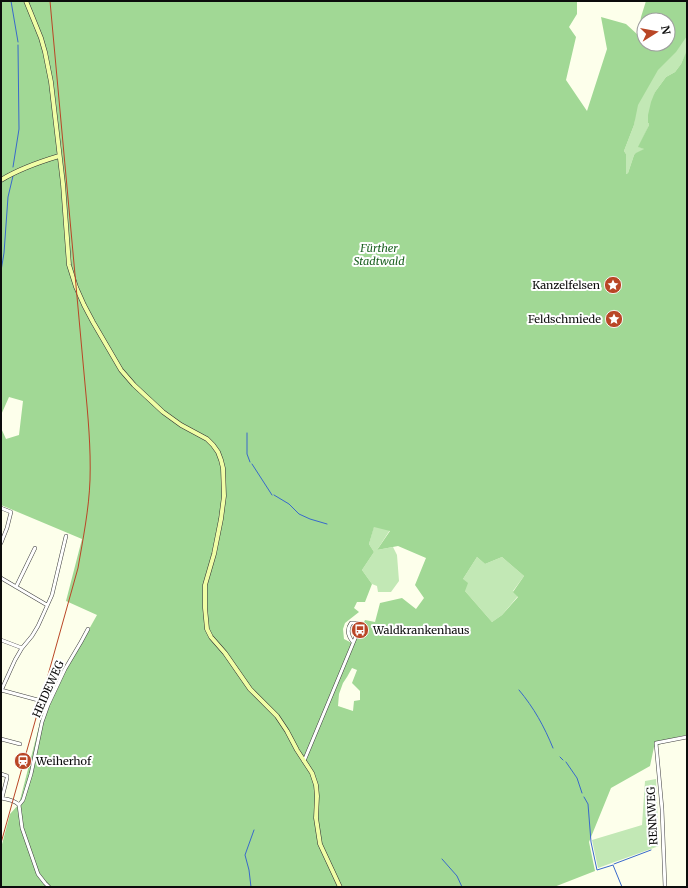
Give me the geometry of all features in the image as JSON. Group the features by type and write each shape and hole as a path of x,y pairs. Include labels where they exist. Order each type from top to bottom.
{"street":[{"path":"26,1 40,33 45,52 54,105 65,200 69,265 76,287 93,322 121,370 148,399 172,419 203,436 213,444 218,452 224,475 224,496 214,554 207,576 204,594 208,630 211,637 250,689 277,716 312,773 316,785 316,818 320,844 340,887"},
{"path":"1,180 9,175 45,160 59,156"},
{"path":"1,508 11,512 1,543"},
{"path":"38,700 1,690 15,660 38,626 47,605 52,593 66,536"},
{"path":"16,587 36,548"},
{"path":"1,578 47,605"},
{"path":"304,760 353,642 360,625 357,623 351,623 348,627 349,637 353,642"},
{"name":"HEIDEWEG","path":"19,805 23,800 31,774 42,722 48,705 65,669 88,629"},
{"path":"1,640 22,648"},
{"name":"RENNWEG","path":"665,887 662,809 656,743 687,737"},
{"path":"1,739 20,744"},
{"path":"1,774 7,778 2,798 13,801 19,805 22,828 38,874 49,887"}],"green space":[{"name":"Fürther Stadtwald","path":"1,1 579,1 577,2 577,14 569,27 576,37 566,80 587,111 607,49 601,17 626,24 636,33 636,52 676,52 658,70 638,105 634,125 624,151 626,154 626,174 628,173 634,155 644,149 638,147 649,125 648,115 655,92 666,77 675,72 681,64 687,50 687,735 677,737 654,747 650,766 611,788 589,842 595,871 554,887 1,887 1,848 10,814 19,804 43,711 97,615 66,601 82,539 1,505 1,428 6,439 19,435 23,401 9,397 1,415","holes":["374,527 390,531 377,550 398,546 426,558 415,585 424,598 416,609 402,598 380,603 375,622 365,620 354,644 344,639 343,629 345,623 359,612 354,608 357,602 365,602 372,584 362,570 374,552 369,544","477,557 485,564 502,557 524,576 513,592 518,597 502,615 492,622 465,591 468,583 463,579","352,668 357,670 352,683 360,691 360,700 354,701 353,711 338,706 339,694 343,683"]},
{"name":"Fürther Stadtwald","path":"646,1 687,1 687,36 676,52 676,12 643,12"},
{"path":"687,21 687,51 681,64 675,72 666,77 655,92 649,125 639,147 645,149 634,155 628,173 626,174 626,154 624,151 634,125 643,52 676,52 676,34"},
{"path":"374,526 390,530 377,550 393,547 397,555 399,581 391,592 378,592 377,586 372,584 362,570 374,552 369,544"},
{"path":"477,557 485,564 502,557 524,576 513,591 518,596 502,615 492,622 465,591 463,579"},
{"path":"656,779 659,846 598,868 592,840 642,825 645,781"}],"waterway":[{"path":"11,1 18,42"},
{"path":"13,167 19,129 18,45"},
{"path":"1,271 4,253 8,197 13,176"},
{"path":"247,433 247,454 250,462"},
{"path":"252,464 272,495"},
{"path":"274,495 289,504 299,514 327,524"},
{"path":"519,690 538,718 553,748"},
{"path":"560,757 563,760"},
{"path":"566,762 577,778 582,793"},
{"path":"584,797 588,804 591,842 597,870 613,865 622,887"},
{"path":"251,887 245,855 254,830"},
{"path":"614,864 651,850"},
{"path":"442,859 457,876 462,887"}],"railway":[{"path":"1,843 78,568 86,524 90,480 88,420 50,1"}],"place":[{"name":"Kanzelfelsen","path":"613,285"},
{"name":"Feldschmiede","path":"614,319"},
{"name":"Waldkrankenhaus","path":"360,630"},
{"name":"Weiherhof","path":"23,761"}]}
